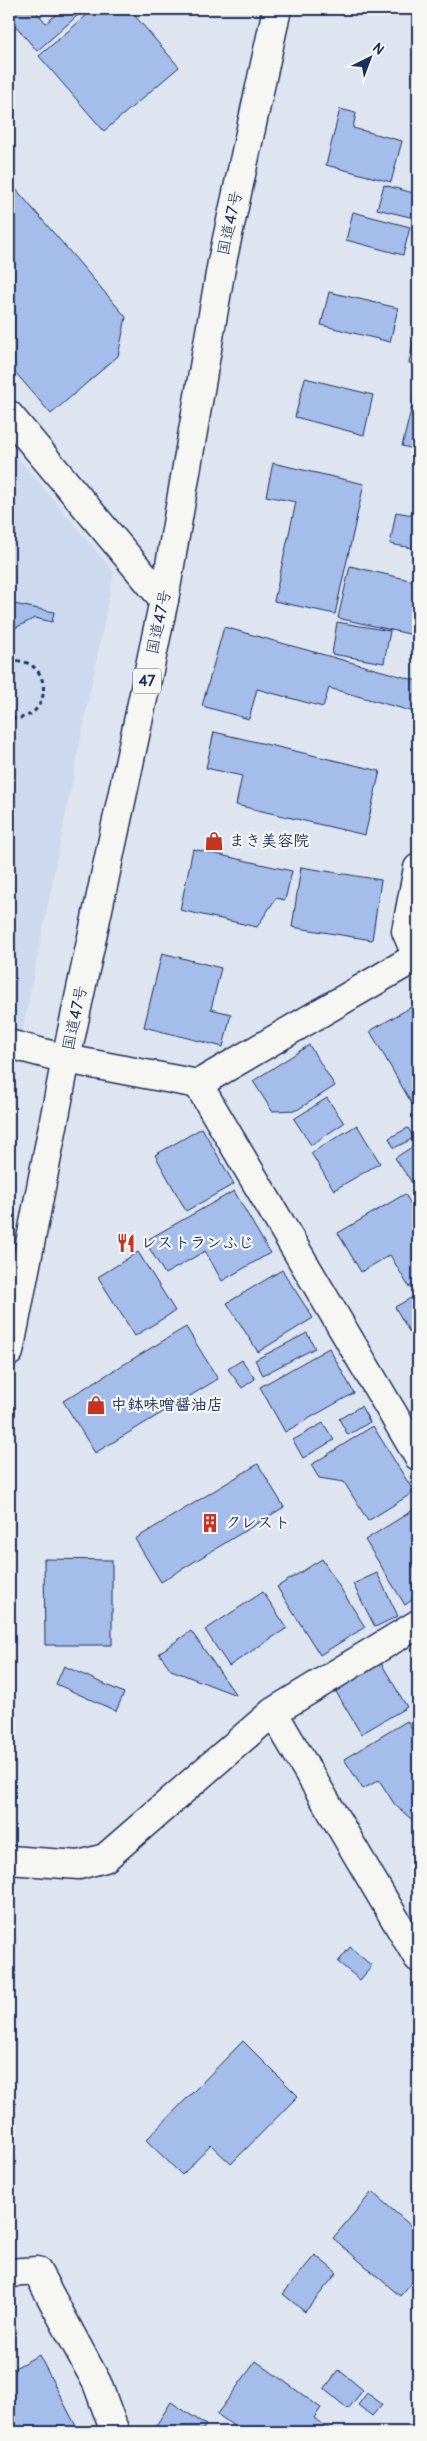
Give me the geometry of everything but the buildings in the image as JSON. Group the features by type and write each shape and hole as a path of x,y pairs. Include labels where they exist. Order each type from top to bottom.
{"main road":[{"name":"国道47号","path":"9,1352 66,1059 164,600 222,262 277,9"},
{"path":"9,415 164,600"},
{"path":"9,1044 66,1059 198,1084 418,957 406,931 418,868"},
{"path":"198,1084 418,1456"},
{"path":"9,1860 79,1865 105,1858 273,1712 418,1624"},
{"path":"273,1712 418,1958"},
{"path":"9,2273 37,2272 97,2383 115,2432"}],"path":[{"path":"9,661 20,660 29,664 42,678 44,687 43,697 34,712 26,717 9,718"}],"shaded area":[{"path":"9,447 114,572 9,1099"}],"place":[{"name":"まき美容院","path":"214,841"},
{"name":"レストランふじ","path":"126,1243"},
{"name":"中鉢味噌醤油店","path":"96,1405"},
{"name":"クレスト","path":"210,1523"}]}
